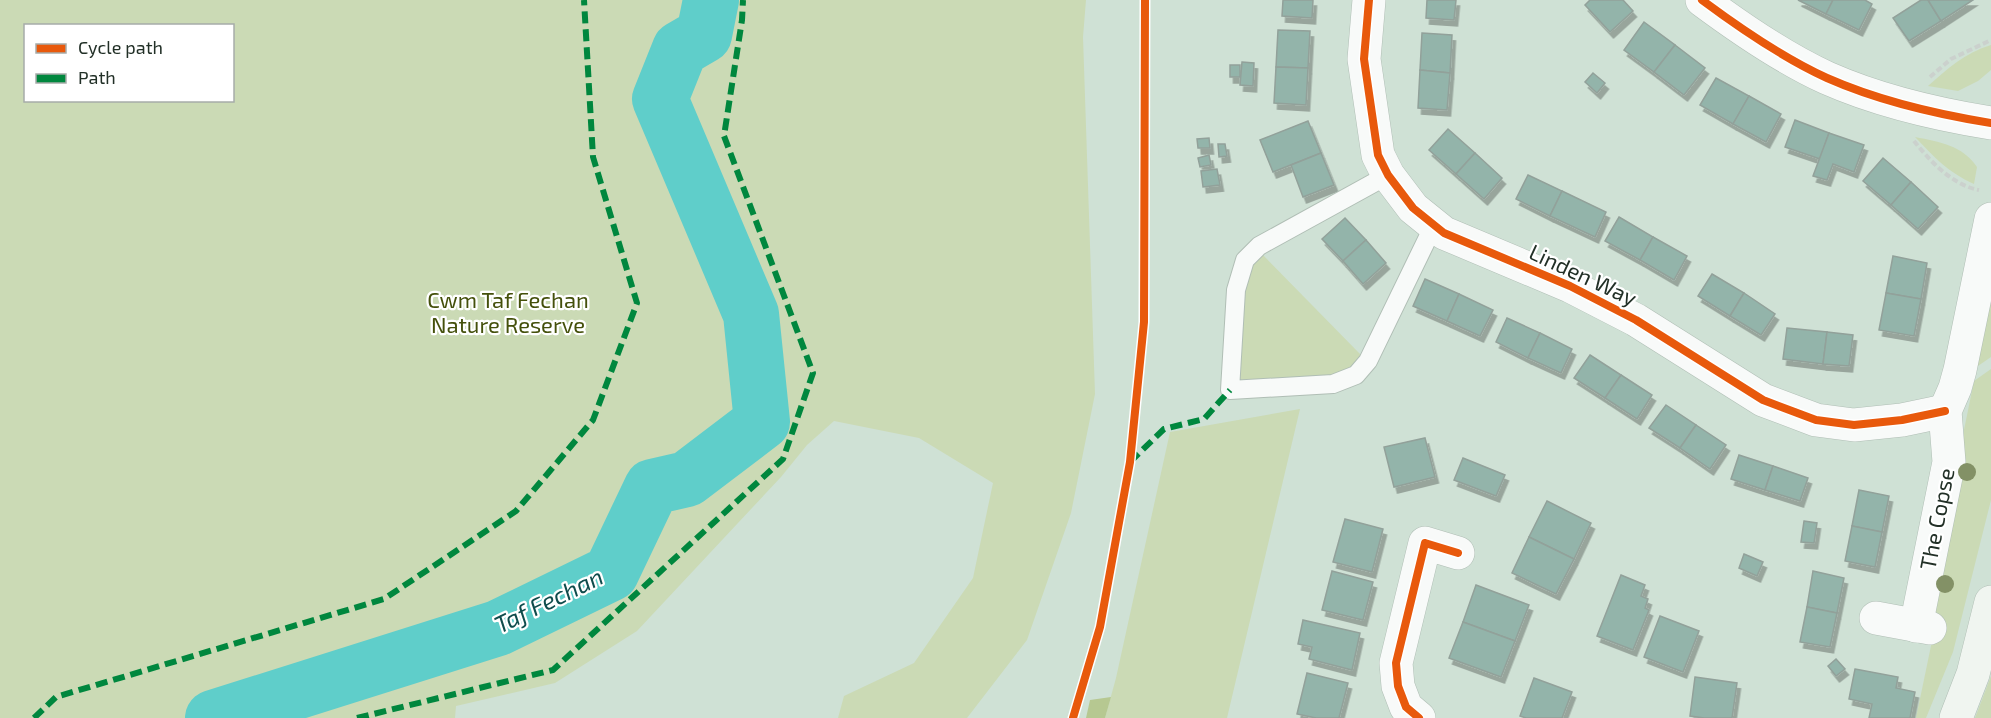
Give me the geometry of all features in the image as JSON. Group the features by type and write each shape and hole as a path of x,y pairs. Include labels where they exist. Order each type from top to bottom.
{"street":[{"name":"Linden Way","path":"1369,0 1364,60 1378,155 1388,174 1413,208 1444,233 1580,291 1636,320 1763,400 1816,420 1854,425 1902,420 1945,411"},
{"path":"1702,0 1774,49 1827,78 1914,109 1991,123"},
{"path":"1945,411 1960,370 1987,205"},
{"name":"The Copse","path":"1876,618 1923,627 1949,462 1945,411"},
{"path":"1419,718 1406,708 1398,686 1396,663 1425,543 1458,553"},
{"path":"1956,718 1973,674 1991,602"}],"lane":[{"path":"1388,174 1259,246 1245,260 1236,290 1230,390 1333,384 1356,375 1368,362 1434,225"}],"path":[{"path":"1987,205 1974,189 1951,178 1925,155 1909,135 1922,84 1951,59 1991,40"}],"green space":[{"name":"Cwm Taf Fechan Nature Reserve","path":"0,0 1086,0 1083,37 1095,394 1071,513 1027,640 967,718 838,718 844,696 914,663 973,578 993,483 919,438 834,421 807,445 781,477 637,631 555,683 456,706 455,718 0,718"},
{"path":"1991,45 1991,70 1978,81 1958,91 1928,86 1965,57"},
{"path":"1915,137 1950,146 1964,154 1977,167 1974,184 1942,164"},
{"path":"1262,254 1362,356 1355,367 1337,375 1239,380 1244,290 1252,264"},
{"path":"1991,294 1991,357 1975,368"},
{"path":"1991,369 1991,500 1953,652 1926,718 1916,718 1937,617 1928,606 1974,381"},
{"path":"1300,409 1227,718 1105,718 1116,678 1170,432"},
{"path":"1991,676 1991,718 1975,718"},
{"path":"1111,697 1105,718 1086,718 1090,700"}],"building":[{"path":"1283,0 1313,0 1312,18 1282,16"},
{"path":"1427,0 1456,0 1454,20 1426,18"},
{"path":"1590,0 1623,0 1633,11 1610,32 1585,5"},
{"path":"1798,0 1833,0 1826,14"},
{"path":"1833,0 1865,0 1872,4 1859,30 1826,14"},
{"path":"1921,0 1928,0 1941,21 1909,41 1893,18"},
{"path":"1928,0 1973,0 1941,21"},
{"path":"1644,22 1675,45 1654,72 1624,50"},
{"path":"1278,30 1310,31 1308,68 1276,67"},
{"path":"1422,33 1452,35 1450,73 1420,70"},
{"path":"1675,45 1705,68 1684,95 1654,72"},
{"path":"1242,62 1254,63 1253,86 1240,85"},
{"path":"1230,65 1240,65 1240,77 1230,77"},
{"path":"1276,67 1308,68 1306,105 1274,103"},
{"path":"1420,70 1450,73 1447,110 1418,108"},
{"path":"1593,73 1605,83 1597,93 1585,82"},
{"path":"1716,78 1749,96 1733,124 1700,105"},
{"path":"1749,96 1781,114 1766,142 1733,124"},
{"path":"1795,120 1829,133 1820,159 1785,147"},
{"path":"1308,121 1321,153 1273,172 1260,140"},
{"path":"1448,129 1475,153 1456,174 1429,150"},
{"path":"1829,133 1864,145 1854,172 1833,164 1827,180 1813,176"},
{"path":"1209,138 1210,148 1198,148 1197,139"},
{"path":"1218,144 1225,144 1227,156 1219,157"},
{"path":"1321,153 1334,185 1303,197 1291,165"},
{"path":"1475,153 1502,178 1484,199 1456,174"},
{"path":"1209,155 1211,165 1200,167 1198,158"},
{"path":"1883,158 1911,182 1891,205 1863,181"},
{"path":"1217,169 1220,185 1203,187 1201,171"},
{"path":"1528,175 1562,191 1550,216 1516,199"},
{"path":"1911,182 1938,207 1918,229 1891,205"},
{"path":"1562,191 1606,212 1595,237 1550,216"},
{"path":"1619,217 1653,237 1640,260 1605,241"},
{"path":"1345,218 1366,240 1343,261 1322,239"},
{"path":"1653,237 1687,256 1674,280 1640,260"},
{"path":"1366,240 1386,263 1363,284 1343,261"},
{"path":"1893,256 1927,263 1921,299 1886,293"},
{"path":"1712,274 1744,293 1730,316 1698,296"},
{"path":"1425,279 1459,294 1447,321 1413,306"},
{"path":"1744,293 1775,314 1761,335 1730,316"},
{"path":"1886,293 1921,299 1914,336 1879,330"},
{"path":"1459,294 1493,310 1480,336 1447,321"},
{"path":"1507,318 1540,333 1528,358 1496,342"},
{"path":"1787,328 1827,332 1823,364 1783,359"},
{"path":"1827,332 1853,335 1849,366 1823,364"},
{"path":"1540,333 1572,349 1561,373 1528,358"},
{"path":"1590,355 1621,375 1605,398 1574,378"},
{"path":"1621,375 1652,395 1637,419 1605,398"},
{"path":"1666,405 1696,425 1680,448 1649,428"},
{"path":"1696,425 1726,445 1710,469 1680,448"},
{"path":"1425,438 1435,477 1394,487 1384,447"},
{"path":"1739,455 1773,466 1765,490 1731,479"},
{"path":"1463,458 1505,475 1496,496 1454,480"},
{"path":"1773,466 1808,478 1800,501 1765,490"},
{"path":"1859,490 1889,496 1882,532 1852,526"},
{"path":"1547,501 1591,523 1574,559 1529,537"},
{"path":"1345,519 1383,529 1372,572 1333,562"},
{"path":"1804,521 1817,523 1814,543 1801,542"},
{"path":"1852,526 1882,532 1875,567 1845,561"},
{"path":"1529,537 1574,559 1556,594 1512,573"},
{"path":"1744,554 1763,562 1757,576 1739,568"},
{"path":"1332,571 1373,582 1363,620 1322,610"},
{"path":"1813,571 1844,578 1837,613 1807,607"},
{"path":"1621,575 1645,585 1641,596 1648,599 1645,608 1649,610 1633,650 1597,636"},
{"path":"1476,585 1529,605 1515,641 1463,622"},
{"path":"1807,607 1837,613 1830,647 1800,642"},
{"path":"1660,616 1699,631 1683,672 1644,657"},
{"path":"1303,620 1360,633 1352,670 1309,659 1312,647 1298,644"},
{"path":"1463,622 1515,641 1501,677 1449,658"},
{"path":"1836,659 1845,669 1836,676 1828,666"},
{"path":"1855,669 1898,677 1896,688 1915,692 1910,718 1869,718 1872,704 1849,699"},
{"path":"1307,673 1348,683 1339,718 1316,718 1297,714"},
{"path":"1695,677 1737,683 1732,718 1690,716"},
{"path":"1534,678 1572,692 1562,718 1520,716"}],"waterway":[{"name":"Taf Fechan","path":"213,718 498,628 611,573 652,487 687,479 762,422 751,314 660,99 680,49 704,35 711,0"}],"marked path":[{"path":"34,718 56,697 384,599 516,511 593,420 637,303 593,157 584,0"},
{"path":"357,718 553,670 783,459 813,373 724,136 743,0"},
{"path":"1130,462 1164,429 1204,419 1230,390"}],"cycle path":[{"path":"1073,718 1100,627 1130,462 1144,322 1145,0"},
{"path":"1369,0 1364,59 1378,155 1388,175 1413,208 1444,233 1570,286 1636,320 1763,400 1816,420 1854,425 1902,420 1945,411"},
{"path":"1702,0 1763,42 1827,78 1908,106 1991,123"},
{"path":"1419,718 1406,707 1398,686 1396,663 1425,543 1458,553"}]}
